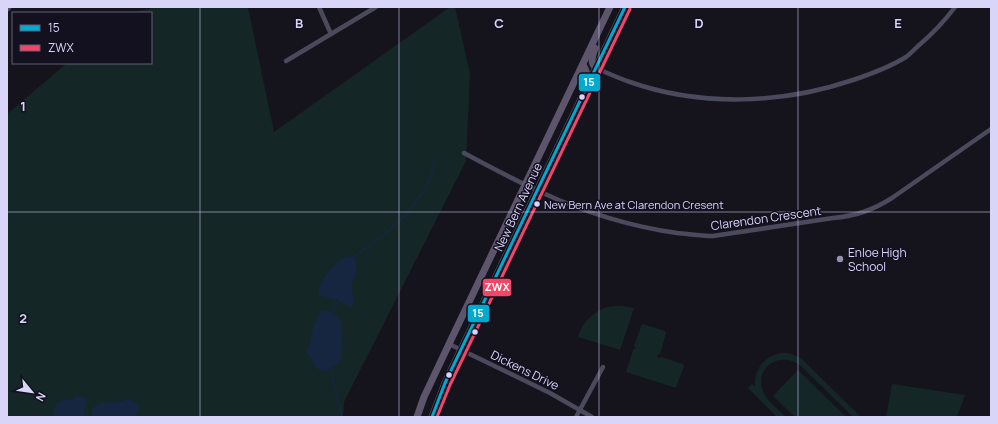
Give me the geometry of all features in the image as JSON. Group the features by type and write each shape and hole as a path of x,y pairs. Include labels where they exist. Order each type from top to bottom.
{"main road":[{"name":"New Bern Avenue","path":"417,417 424,397 448,344 610,7"},
{"name":"New Bern Avenue","path":"432,417 445,384 574,116 624,7"},
{"path":"596,68 592,57 602,23"},
{"path":"574,116 574,108 587,75 583,65"}],"street":[{"path":"319,7 331,34"},
{"path":"286,61 376,7"},
{"path":"596,68 630,82 687,96 737,100 789,95 838,85 884,68 906,57 930,36 946,19 954,7"},
{"name":"Clarendon Crescent","path":"464,153 538,190 599,215 638,226 669,232 713,236 845,217 865,212 880,206 991,129"},
{"name":"Dickens Drive","path":"448,344 550,393 592,417"},
{"path":"576,417 603,367"}],"shaded area":[{"path":"156,7 248,7 274,132 450,7 455,7 470,74 466,161 344,402 343,417 7,417 7,114 66,64 152,64 152,12 136,12"},
{"path":"621,306 634,308 620,350 578,337 584,323 600,310 607,307"},
{"path":"643,324 665,331 666,333 660,354 657,355 658,358 661,357 683,364 684,366 676,388 626,372 633,350 636,348 634,346"},
{"path":"780,353 793,354 799,357 861,417 853,417 801,366 794,362 779,360 767,367 761,380 762,388 766,396 786,417 777,417 748,388 752,384 755,386 756,374 761,365 769,357"},
{"path":"798,370 846,417 795,417 773,396"},
{"path":"892,384 965,395 956,417 886,417"}],"water":[{"path":"349,256 354,257 357,267 352,284 354,301 352,307 319,295 320,284 328,272 339,261"},
{"path":"325,310 336,316 341,323 342,352 338,363 327,370 322,371 317,368 306,352 310,344 316,321 322,311"},
{"path":"76,396 84,397 86,400 84,417 53,417 56,405 58,403 72,400"},
{"path":"126,400 134,402 139,409 134,417 92,417 92,409 99,403"}],"waterway":[{"path":"354,259 354,257 385,234 407,214 425,189 438,156"},
{"path":"331,314 338,300"},
{"path":"330,366 342,417"}],"transit line":[{"name":"15","path":"432,417 445,383 625,7"},
{"name":"ZWX","path":"437,417 450,385 630,9"}],"place":[{"name":"New Bern Ave at Clarendon Cresent","path":"537,204"},
{"name":"Enloe High School","path":"840,259"}]}
